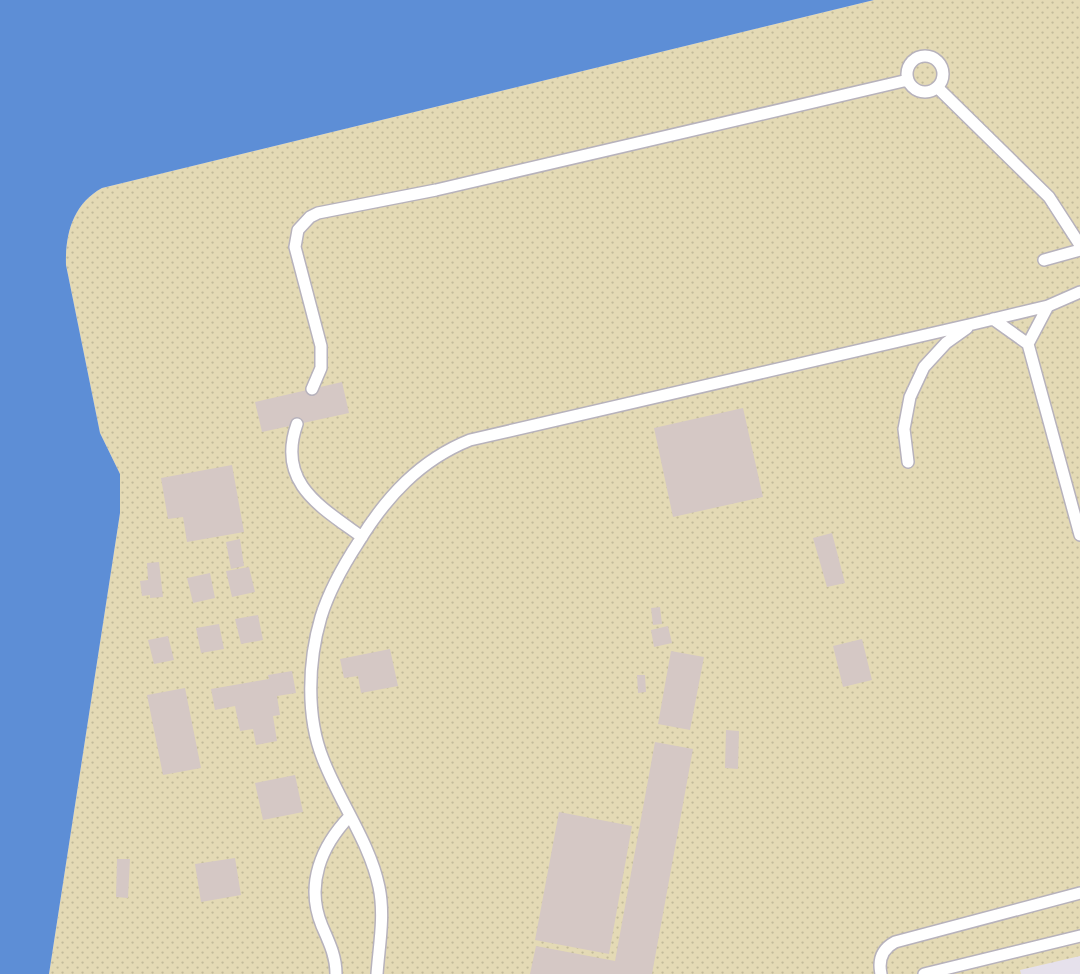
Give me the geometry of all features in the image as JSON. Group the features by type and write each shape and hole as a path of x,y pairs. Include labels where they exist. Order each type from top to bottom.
{"lane":[{"path":"930,56 936,59 944,70 944,76 938,88 933,91 920,92 910,85 908,67 912,61 918,57 930,56"},
{"path":"312,389 321,368 321,346 295,247 295,238 298,230 310,217 318,213 436,190 908,80"},
{"path":"938,88 1042,190 1060,213 1080,246"},
{"path":"1044,260 1080,250"},
{"path":"377,974 382,922 379,888 370,858 322,759 312,710 312,683 316,638 321,617 343,567 374,519 407,480 422,466 439,455 470,440 1048,306 1080,292"},
{"path":"1028,344 1048,306"},
{"path":"993,319 1028,344 1080,535"},
{"path":"908,462 904,429 910,397 924,367 946,342 973,324"},
{"path":"297,424 292,447 294,471 299,482 315,503 362,537"},
{"path":"336,974 334,956 315,899 315,880 327,845 350,816"},
{"path":"882,974 881,957 889,945 895,942 1080,893"},
{"path":"924,974 1080,936"}],"sand":[{"path":"874,0 1080,0 1080,956 1020,970 1021,974 49,974 120,513 120,474 100,433 66,265 69,231 84,202 102,188"}],"water":[{"path":"0,0 874,0 102,188 84,202 69,231 66,265 100,433 120,474 120,513 49,974 0,974"}],"building":[{"path":"342,382 349,413 262,432 255,402"},
{"path":"743,408 763,497 673,517 654,428"},
{"path":"232,465 244,532 187,542 183,517 168,519 161,478"},
{"path":"832,533 845,583 827,587 813,538"},
{"path":"240,539 244,566 231,569 226,542"},
{"path":"159,562 163,597 150,598 150,595 142,596 140,581 148,580 147,563"},
{"path":"249,567 255,592 232,597 226,571"},
{"path":"210,573 215,598 193,603 187,578"},
{"path":"660,607 662,624 653,625 651,608"},
{"path":"258,615 263,640 241,644 235,619"},
{"path":"219,624 224,649 201,653 196,628"},
{"path":"668,626 672,643 654,647 651,630"},
{"path":"168,636 174,660 154,664 148,640"},
{"path":"862,639 872,680 843,687 833,646"},
{"path":"390,649 398,686 361,693 358,676 344,678 340,659"},
{"path":"671,651 704,657 690,730 658,724"},
{"path":"292,671 296,693 277,696 280,715 273,716 277,741 256,745 253,729 240,731 235,706 215,710 211,689 269,679 268,675"},
{"path":"637,675 645,675 646,692 638,693"},
{"path":"185,688 201,768 163,775 147,695"},
{"path":"726,730 739,731 738,769 725,768"},
{"path":"655,742 693,749 652,974 530,974 536,946 615,961"},
{"path":"295,775 303,812 263,820 255,783"},
{"path":"559,812 632,826 609,954 535,940"},
{"path":"235,858 241,895 201,902 195,864"},
{"path":"117,859 130,859 128,898 116,897"}]}
